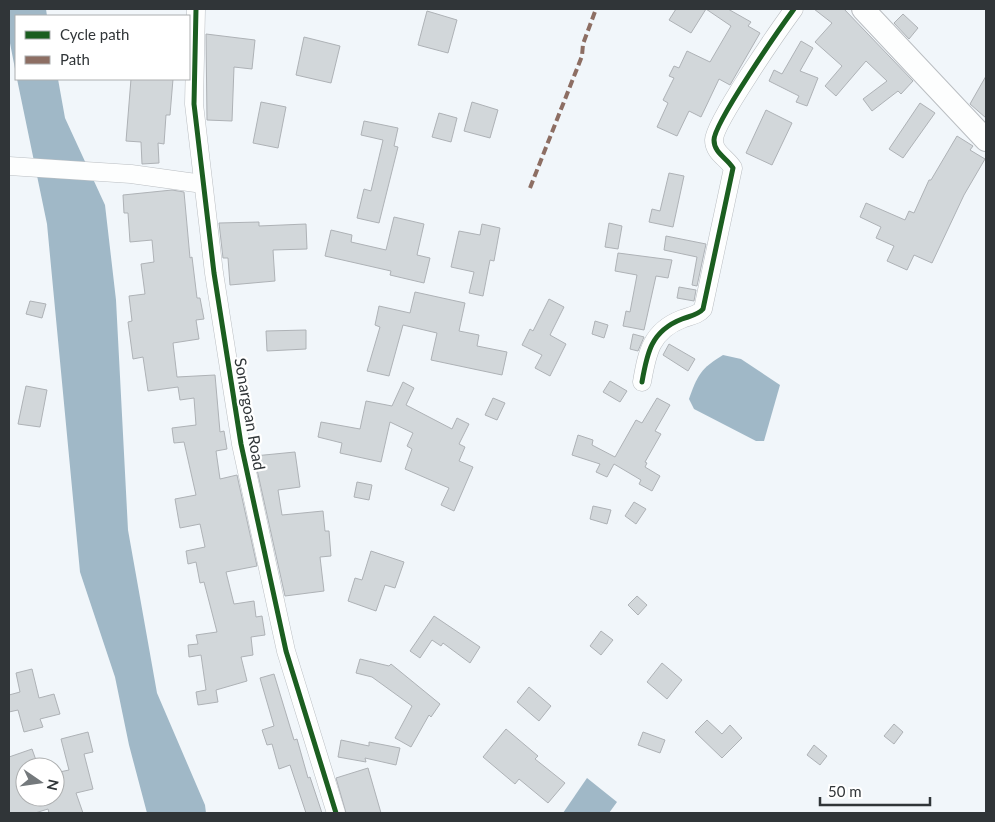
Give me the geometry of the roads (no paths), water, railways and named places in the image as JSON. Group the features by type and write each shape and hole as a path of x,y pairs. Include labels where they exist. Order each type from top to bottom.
{"main road":[{"path":"862,9 986,140"}],"street":[{"name":"Sonargoan Road","path":"196,9 194,104 214,273 243,454 286,651 336,813"},
{"path":"642,382 652,342 668,327 681,319 700,313 703,309 733,168 728,160 720,156 715,148 714,139 731,105 794,9"},
{"path":"9,166 131,174 203,184"}],"water":[{"path":"9,9 46,9 47,15 15,15 15,69 9,38"},
{"path":"17,80 58,80 65,118 105,205 116,300 128,530 157,693 205,805 206,813 147,813 129,745 115,677 80,572 47,224"},
{"path":"723,355 741,359 780,385 764,441 756,441 694,409 689,399 701,373"},
{"path":"587,778 617,802 609,813 563,813"}]}
